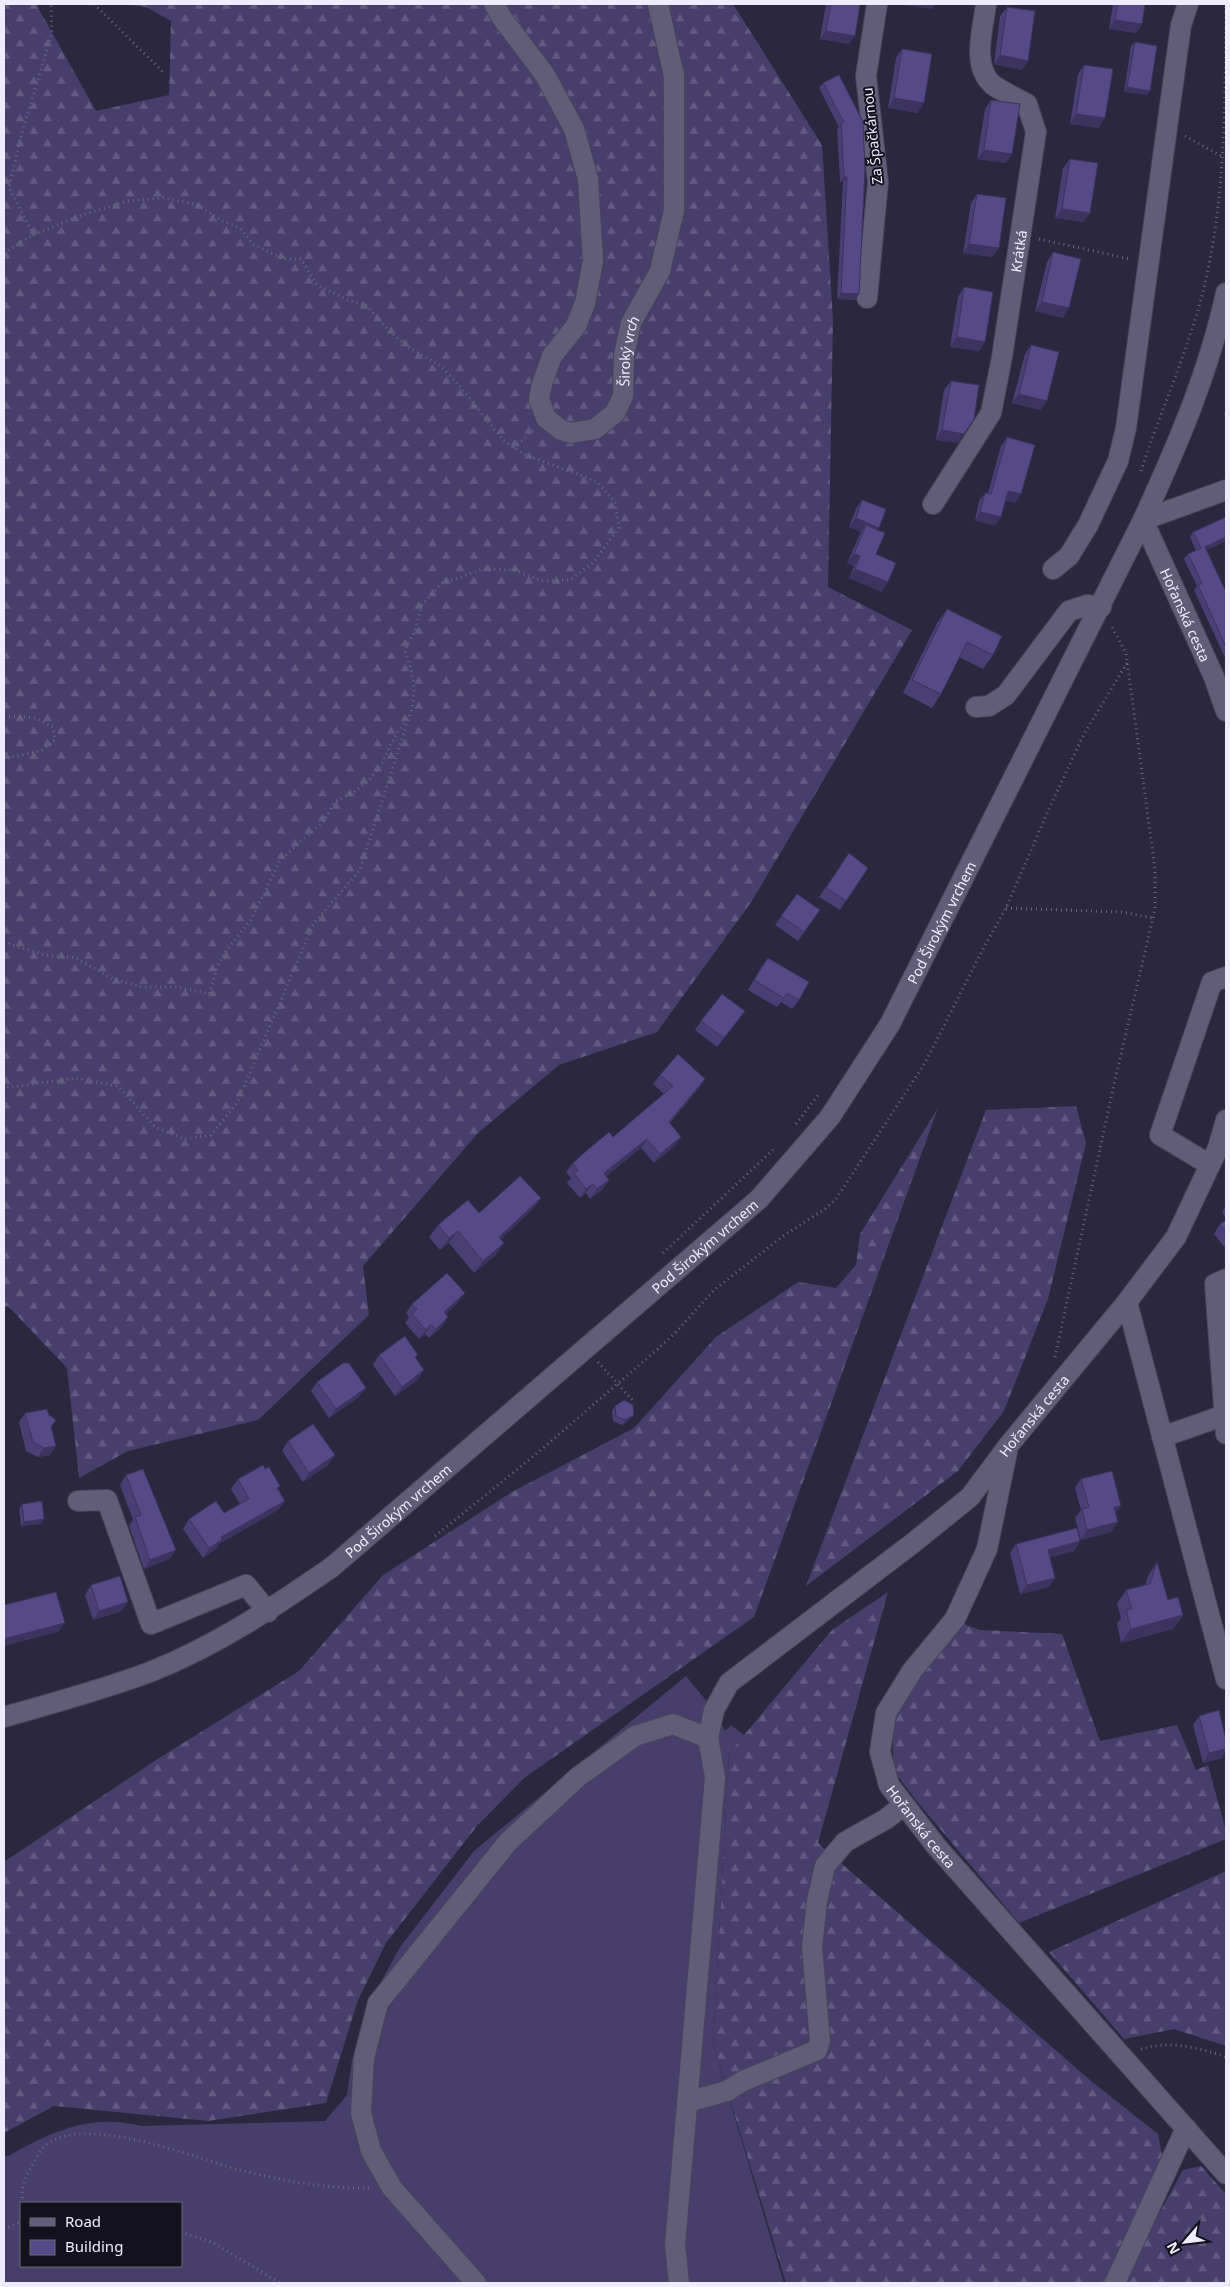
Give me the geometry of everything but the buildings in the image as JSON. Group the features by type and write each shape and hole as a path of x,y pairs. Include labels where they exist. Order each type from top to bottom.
{"street":[{"path":"494,4 549,83 574,129 588,179 593,261 582,311 576,326 552,356 542,384 539,399 546,418"},
{"name":"Široký vrch","path":"546,418 561,430 571,433 583,433 595,429 616,413 623,396 624,355 631,323 660,271 674,210 674,76 658,4"},
{"name":"Za Špačkárnou","path":"867,298 878,182 866,76 877,4"},
{"name":"Krátká","path":"932,504 991,413 1002,357 1036,132 1027,104 993,84 981,68 981,40 986,4"},
{"path":"1053,569 1069,556 1088,524 1118,461 1126,428 1181,25 1188,4"},
{"name":"Pod Širokým vrchem","path":"4,1717 79,1696 151,1671 216,1641 268,1612 332,1567 759,1199 830,1117 890,1024 1143,520 1199,389 1226,293"},
{"path":"1143,520 1226,490"},
{"name":"Hořanská cesta","path":"1143,520 1214,677 1226,711"},
{"path":"976,708 989,706 1006,695 1069,611 1087,605 1101,607"},
{"path":"1210,1165 1160,1135 1212,982 1226,977"},
{"name":"Hořanská cesta","path":"1226,1120 1218,1148 1176,1236 1127,1302 1008,1446 987,1549 954,1619 912,1671 886,1713 880,1752 889,1786 936,1846 1226,2174"},
{"path":"1162,1437 1225,1412 1215,1284 1226,1279"},
{"path":"1127,1302 1226,1679"},
{"path":"679,2283 675,2244 715,1777 708,1738 714,1710 729,1683 913,1544 970,1497 1008,1446"},
{"path":"78,1501 108,1500 151,1624 246,1586 268,1612"},
{"path":"476,2283 392,2188 370,2151 361,2113 364,2058 378,2003 508,1842 578,1777 635,1736 673,1724 708,1738"},
{"path":"687,2102 727,2091 743,2080 817,2050 820,2041 812,1947 817,1901 825,1866 845,1842 886,1819 904,1805"},
{"path":"1115,2283 1186,2128"}],"path":[{"path":"32,235 9,187 23,129 52,33 51,4"},
{"path":"94,4 165,74"},
{"path":"1140,477 1159,418 1189,339 1204,286 1218,200 1225,84 1226,4"},
{"path":"1167,125 1221,156"},
{"path":"4,253 32,235 82,215 127,201 163,198 195,204 223,221 240,228 253,244 283,259 301,259 317,285 350,301 366,305 391,333 410,348 441,366 502,439 523,454 596,481 614,502 619,528 594,562 570,580 541,581 514,570 483,570 442,584 422,606 415,630 405,651 413,674 415,695 360,870 314,923 237,1103 211,1135 184,1139 155,1127 118,1086 76,1078 4,1088"},
{"path":"1021,235 1148,263"},
{"path":"514,448 546,418"},
{"path":"1053,1364 1114,1084 1155,909 1155,869 1126,653 1101,607"},
{"path":"435,1536 536,1455 676,1332 714,1290 783,1236 825,1210 836,1199 925,1063 984,946 1006,908 1084,734 1127,663"},
{"path":"4,946 9,944 46,955 76,958 114,979 142,987 177,987 209,994 218,965 226,950 251,920 280,860 324,821 336,801 354,792 370,779 383,762 390,744 411,711"},
{"path":"4,716 35,718 53,726 54,740 42,750 4,759"},
{"path":"1006,908 1121,912 1153,918"},
{"path":"791,1130 820,1094"},
{"path":"662,1254 779,1144"},
{"path":"585,1349 635,1403"},
{"path":"1127,2062 1140,2050 1154,2045 1205,2050 1226,2057"},
{"path":"23,2202 21,2193 25,2177 43,2148 74,2134 129,2138 238,2170 298,2184 349,2189 392,2188"},
{"path":"4,2230 20,2222"},
{"path":"182,2232 212,2242 280,2283"}],"green space":[{"path":"4,4 36,4 96,111 169,95 171,21 146,7 124,4 733,4 822,145 833,320 828,587 912,630 752,901 657,1032 559,1065 478,1133 363,1266 369,1315 258,1420 128,1451 79,1478 67,1368 8,1306 4,1307"},
{"path":"1076,1106 1086,1143 1048,1299 1004,1411 958,1471 806,1586 986,1110"},
{"path":"938,1108 754,1617 524,1778 477,1826 386,1943 358,2000 326,2103 208,2121 54,2106 4,2133 4,1862 159,1758 299,1671 383,1575 512,1492 634,1428 716,1337 798,1282 836,1288 856,1265 860,1234"},
{"path":"888,1592 818,1843 1091,2081 1158,2134 1164,2165 1132,2263 1183,2170 1201,2166 1226,2194 1226,2283 786,2283 713,2044 729,1753 832,1630"},
{"path":"961,1623 980,1630 1062,1634 1100,1741 1177,1725 1196,1770 1208,1765 1226,1831 1226,1839 1019,1923 893,1770 893,1714"},
{"path":"686,1676 714,1710 725,1731 731,1725 744,1735 729,1753 713,2044 784,2283 4,2283 4,2156 8,2156 40,2139 88,2123 105,2122 141,2126 325,2121 347,2095 352,2060 365,2011 400,1947 474,1851"},
{"path":"1226,1871 1226,2046 1174,2029 1124,2039 1049,1952"}]}
